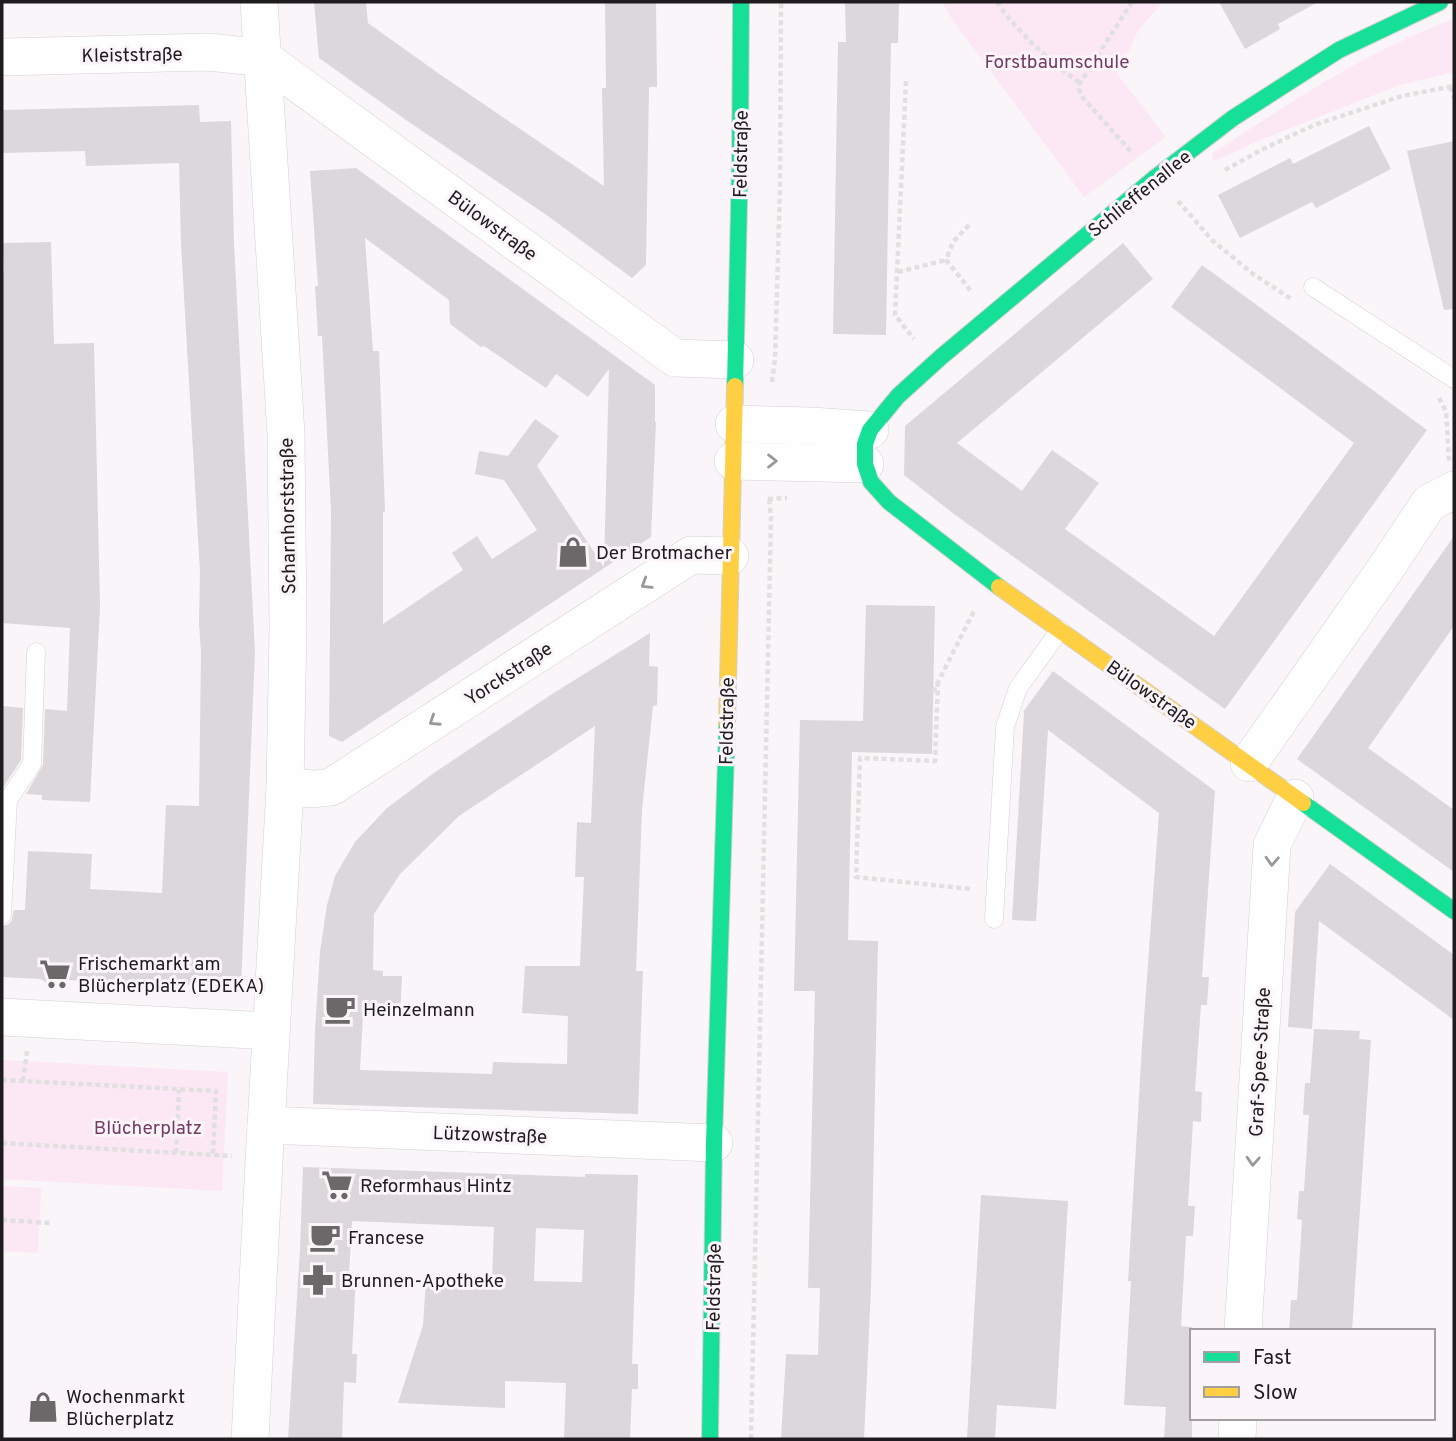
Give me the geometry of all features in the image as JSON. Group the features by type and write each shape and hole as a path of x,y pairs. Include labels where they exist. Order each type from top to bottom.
{"street":[{"name":"Scharnhorststraße","path":"259,2 286,434 288,627 285,787 271,1031"},
{"name":"Feldstraße","path":"710,1439 714,1143 734,424 741,2"},
{"name":"Schlieffenallee","path":"867,447 898,396 990,315 1156,177 1233,118 1339,50 1440,2"},
{"name":"Kleiststraße","path":"2,57 209,52 263,58"},
{"name":"Bülowstraße","path":"263,58 675,358 735,360"},
{"path":"734,424 769,444"},
{"path":"733,461 811,426 867,447"},
{"name":"Bülowstraße","path":"867,447 871,482 889,502 990,580 1454,911"},
{"path":"1249,763 1429,503 1454,490"},
{"name":"Yorckstraße","path":"285,787 331,787 691,555 730,556"},
{"name":"Graf-Spee-Straße","path":"1243,1329 1272,845 1295,797"},
{"path":"2,1017 271,1031 250,1439"},
{"name":"Lützowstraße","path":"266,1125 714,1143"},
{"path":"1237,1439 1238,1420"}],"lane":[{"path":"1313,287 1454,379"},
{"path":"994,919 1005,727 1018,688 1060,630"},
{"path":"2,915 8,800 32,764 36,652"}],"path":[{"path":"751,1439 771,532 769,444 779,214 781,2"},
{"path":"997,2 1006,16 1060,69 1080,83"},
{"path":"1132,2 1080,83 1079,90 1129,150 1156,177"},
{"path":"905,328 895,315 906,81"},
{"path":"1219,173 1314,125 1402,96 1452,86 1454,98"},
{"path":"946,260 953,242 969,225"},
{"path":"898,272 946,260"},
{"path":"946,260 990,315"},
{"path":"933,692 990,580"},
{"path":"938,682 935,761 859,758 856,877 996,891"},
{"path":"23,1082 27,1061"},
{"path":"2,1080 216,1091 213,1155"},
{"path":"176,1153 179,1090"},
{"path":"2,1143 223,1155"},
{"path":"2,1220 51,1223"}],"green space":[{"name":"Forstbaumschule","path":"942,2 1163,2 1139,29 1117,74 1166,137 1084,197"},
{"path":"1454,19 1454,72 1400,85 1213,160 1212,154 1329,79 1390,46"},
{"name":"Blücherplatz","path":"2,1060 228,1072 222,1191 2,1179"},
{"path":"2,1186 41,1188 38,1253 2,1251"}],"building":[{"path":"314,2 366,2 368,23 604,186 602,88 606,88 605,2 656,2 657,87 649,87 646,265 632,278 548,216 319,58"},
{"path":"845,2 899,2 898,43 891,43 886,335 833,334 838,42 846,42"},
{"path":"1219,2 1318,2 1278,24 1280,29 1245,49"},
{"path":"199,105 200,122 231,121 234,243 255,652 241,987 67,980 60,985 48,984 41,979 2,977 2,926 11,922 14,910 25,910 28,851 92,854 90,889 162,893 166,805 199,806 201,652 200,572 181,244 179,163 86,166 85,151 2,153 2,110"},
{"path":"1369,126 1391,169 1316,208 1312,202 1240,238 1218,195 1290,158 1293,164"},
{"path":"1454,141 1454,309 1444,310 1407,151"},
{"path":"356,168 655,385 651,537 342,742 329,736 331,511 322,336 318,336 315,286 318,286 310,171","holes":["365,238 449,300 450,324 546,388 556,374 588,397 609,369 604,567 537,466 559,436 535,419 508,456 479,451 475,474 504,480 537,530 492,559 477,536 452,553 463,570 383,624 385,511 379,351 373,351"]},
{"path":"51,242 54,344 94,343 100,607 90,802 42,800 42,795 26,794 43,765 45,709 67,711 70,628 2,623 3,243"},
{"path":"1123,243 1153,279 957,443 1022,491 1052,450 1099,483 1065,529 1214,636 1354,443 1171,307 1202,265 1427,430 1225,709 904,475 905,426"},
{"path":"1454,536 1454,626 1368,748 1454,810 1454,872 1297,759"},
{"path":"866,605 935,606 932,754 852,752 848,940 878,941 871,1289 864,1439 781,1439 786,1354 818,1355 820,1288 808,1288 815,991 794,991 800,720 863,721"},
{"path":"650,633 649,666 658,667 657,705 653,706 642,810 636,971 643,971 638,1114 313,1104 320,952 327,905 335,876 355,842 387,808 431,775","holes":["595,726 591,823 577,822 575,877 584,877 580,966 525,966 522,1013 568,1016 567,1064 493,1062 492,1074 360,1070 363,1015 400,1017 402,976 383,976 383,971 373,970 374,914 400,874 459,816"]},
{"path":"1053,671 1215,791 1202,977 1209,977 1207,1005 1201,1005 1195,1091 1202,1092 1201,1122 1193,1121 1188,1206 1195,1206 1193,1236 1186,1236 1181,1326 1192,1327 1192,1439 1164,1439 1166,1407 1124,1405 1131,1281 1128,1281 1159,813 1048,730 1036,921 1012,920 1023,712"},
{"path":"2,706 23,708 21,760 2,789"},
{"path":"1330,864 1454,955 1454,1020 1319,921 1312,1029 1288,1027 1295,912"},
{"path":"1314,1029 1360,1031 1359,1039 1371,1040 1352,1329 1289,1329 1291,1300 1297,1300 1302,1220 1297,1219 1299,1191 1304,1191 1309,1115 1303,1115 1304,1098 1305,1083 1310,1083"},
{"path":"303,1167 585,1177 585,1174 638,1175 632,1364 638,1364 638,1389 632,1389 630,1439 564,1439 566,1383 505,1381 505,1408 398,1403 423,1325 426,1279 492,1281 494,1227 352,1221 349,1275 356,1275 352,1354 357,1354 356,1383 344,1382 342,1439 288,1439","holes":["536,1228 584,1230 582,1282 534,1281"]},
{"path":"981,1195 1068,1201 1056,1409 997,1405 995,1439 967,1438"}],"traffic: fast":[{"path":"735,386 741,2"},
{"path":"999,587 889,502 871,482 865,464 865,444 870,430 898,396 941,357 1156,177 1233,118 1339,50 1440,2"},
{"path":"710,1439 714,1143 727,723"},
{"path":"1303,803 1454,911"}],"traffic: slow":[{"path":"727,723 735,386"},
{"path":"999,587 1303,803"}],"place":[{"name":"Der Brotmacher","path":"573,552"},
{"name":"Frischemarkt am Blücherplatz (EDEKA)","path":"55,974"},
{"name":"Heinzelmann","path":"340,1009"},
{"name":"Reformhaus Hintz","path":"337,1185"},
{"name":"Francese","path":"325,1237"},
{"name":"Brunnen-Apotheke","path":"318,1280"},
{"name":"Wochenmarkt Blücherplatz","path":"43,1407"}]}
